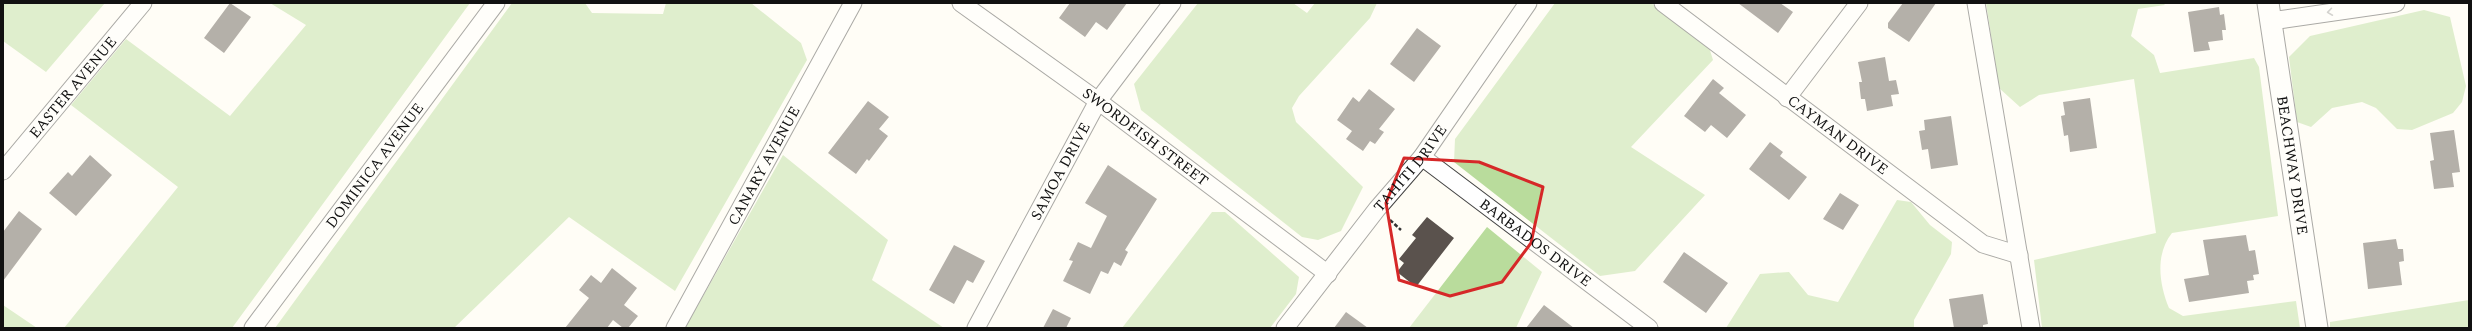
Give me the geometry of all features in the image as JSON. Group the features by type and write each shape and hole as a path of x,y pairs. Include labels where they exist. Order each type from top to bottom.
{"street":[{"name":"EASTER AVENUE","path":"3,171 143,3"},
{"name":"DOMINICA AVENUE","path":"252,328 496,3"},
{"name":"CANARY AVENUE","path":"675,328 853,3"},
{"name":"SWORDFISH STREET","path":"961,3 1098,101 1328,274"},
{"name":"SAMOA DRIVE","path":"976,328 1098,101 1172,3"},
{"name":"TAHITI DRIVE","path":"1286,328 1376,209 1422,157 1528,3"},
{"name":"CAYMAN DRIVE","path":"1663,3 1982,244 2019,255"},
{"path":"1787,98 1859,3"},
{"path":"1976,3 2031,328"},
{"path":"2270,12 2396,3"},
{"name":"BEACHWAY DRIVE","path":"2270,12 2316,328"},
{"name":"BARBADOS DRIVE","path":"1422,157 1648,328"}],"highlighted area":[{"path":"1404,158 1479,162 1543,187 1531,243 1502,282 1450,296 1399,280 1386,203"}],"green space":[{"path":"3,3 105,3 46,72 3,41"},
{"path":"270,3 470,3 232,328 64,328 178,187 71,105 126,39 230,116 306,25"},
{"path":"512,3 585,3 592,13 663,14 666,3 751,3 801,43 807,60 675,291 569,217 454,328 275,328"},
{"path":"1198,3 1293,3 1307,13 1315,3 1377,3 1370,18 1299,96 1292,108 1296,122 1363,187 1341,231 1318,240 1302,237 1141,110 1134,84"},
{"path":"1555,3 1651,3 1708,44 1713,60 1631,147 1705,195 1635,271 1600,276 1454,162 1455,139"},
{"path":"1986,3 2163,3 2165,5 2138,9 2131,36 2154,55 2160,73 2254,58 2259,67 2278,216 2172,233 2163,250 2160,269 2161,279 2169,308 2183,316 2296,301 2300,328 2042,328 2034,260 2156,233 2134,79 2039,95 2020,107 1999,88"},
{"path":"2424,10 2450,17 2466,86 2462,102 2453,113 2412,130 2397,129 2376,108 2362,102 2332,108 2311,127 2297,122 2289,57 2310,36"},
{"path":"783,155 888,240 872,280 944,328 685,328"},
{"path":"1897,200 1911,202 1930,225 1952,242 1951,254 1914,320 1914,328 1726,328 1760,274 1789,272 1808,295 1838,302"},
{"path":"1212,212 1225,212 1299,277 1296,294 1270,328 1122,328"},
{"path":"1487,227 1542,272 1516,328 1409,328"},
{"path":"2469,300 2469,328 2330,328 2330,322"},
{"path":"3,305 37,328 3,328"}],"building":[{"path":"230,3 251,17 224,53 204,38"},
{"path":"1070,3 1127,3 1107,30 1096,22 1085,37 1059,18"},
{"path":"1738,3 1780,3 1793,12 1778,33"},
{"path":"1903,3 1936,3 1909,42 1888,28 1888,23"},
{"path":"2219,7 2220,15 2224,14 2226,30 2222,30 2223,40 2208,42 2210,50 2194,52 2188,12"},
{"path":"1417,28 1441,46 1414,82 1390,64"},
{"path":"1885,57 1889,81 1896,80 1899,94 1891,95 1893,106 1867,111 1865,99 1861,99 1859,82 1862,82 1858,62"},
{"path":"1713,79 1724,88 1719,93 1746,115 1727,138 1711,125 1705,132 1684,116"},
{"path":"1369,89 1395,109 1379,129 1384,132 1375,144 1370,141 1363,151 1346,139 1352,131 1337,120 1353,97 1359,102"},
{"path":"2090,98 2097,148 2070,152 2068,135 2064,136 2061,116 2065,115 2063,102"},
{"path":"868,101 889,117 879,129 888,136 869,161 867,159 856,174 828,153"},
{"path":"1951,116 1958,165 1931,169 1928,149 1922,150 1919,131 1925,130 1924,120"},
{"path":"2454,130 2460,172 2452,173 2454,187 2434,189 2430,161 2434,160 2430,133"},
{"path":"1770,142 1783,152 1780,156 1807,177 1789,200 1749,169"},
{"path":"90,155 112,175 76,216 49,193 68,172 72,176"},
{"path":"1108,165 1157,199 1125,250 1128,252 1121,266 1114,262 1108,274 1101,271 1090,294 1063,281 1073,261 1069,260 1078,242 1091,248 1107,216 1085,203"},
{"path":"1840,193 1859,205 1843,230 1823,219"},
{"path":"19,211 42,229 3,281 3,232"},
{"path":"1427,217 1454,238 1416,287 1397,272 1404,263 1399,259 1416,238 1412,235"},
{"path":"2246,235 2249,251 2255,250 2259,274 2253,275 2254,280 2247,281 2249,293 2189,302 2184,279 2209,275 2203,240"},
{"path":"2396,239 2398,249 2403,249 2404,261 2399,262 2402,285 2368,289 2363,243"},
{"path":"954,245 985,261 973,283 967,280 954,304 929,290"},
{"path":"1684,252 1728,283 1706,313 1663,282"},
{"path":"612,268 637,288 624,305 638,316 628,328 623,328 613,320 607,328 565,328 589,298 579,290 591,275 601,283"},
{"path":"1983,294 1988,324 1983,325 1983,328 1954,328 1949,299"},
{"path":"1544,305 1574,328 1526,328"},
{"path":"1053,309 1071,318 1066,328 1043,328"},
{"path":"1346,312 1368,328 1334,328"}]}
